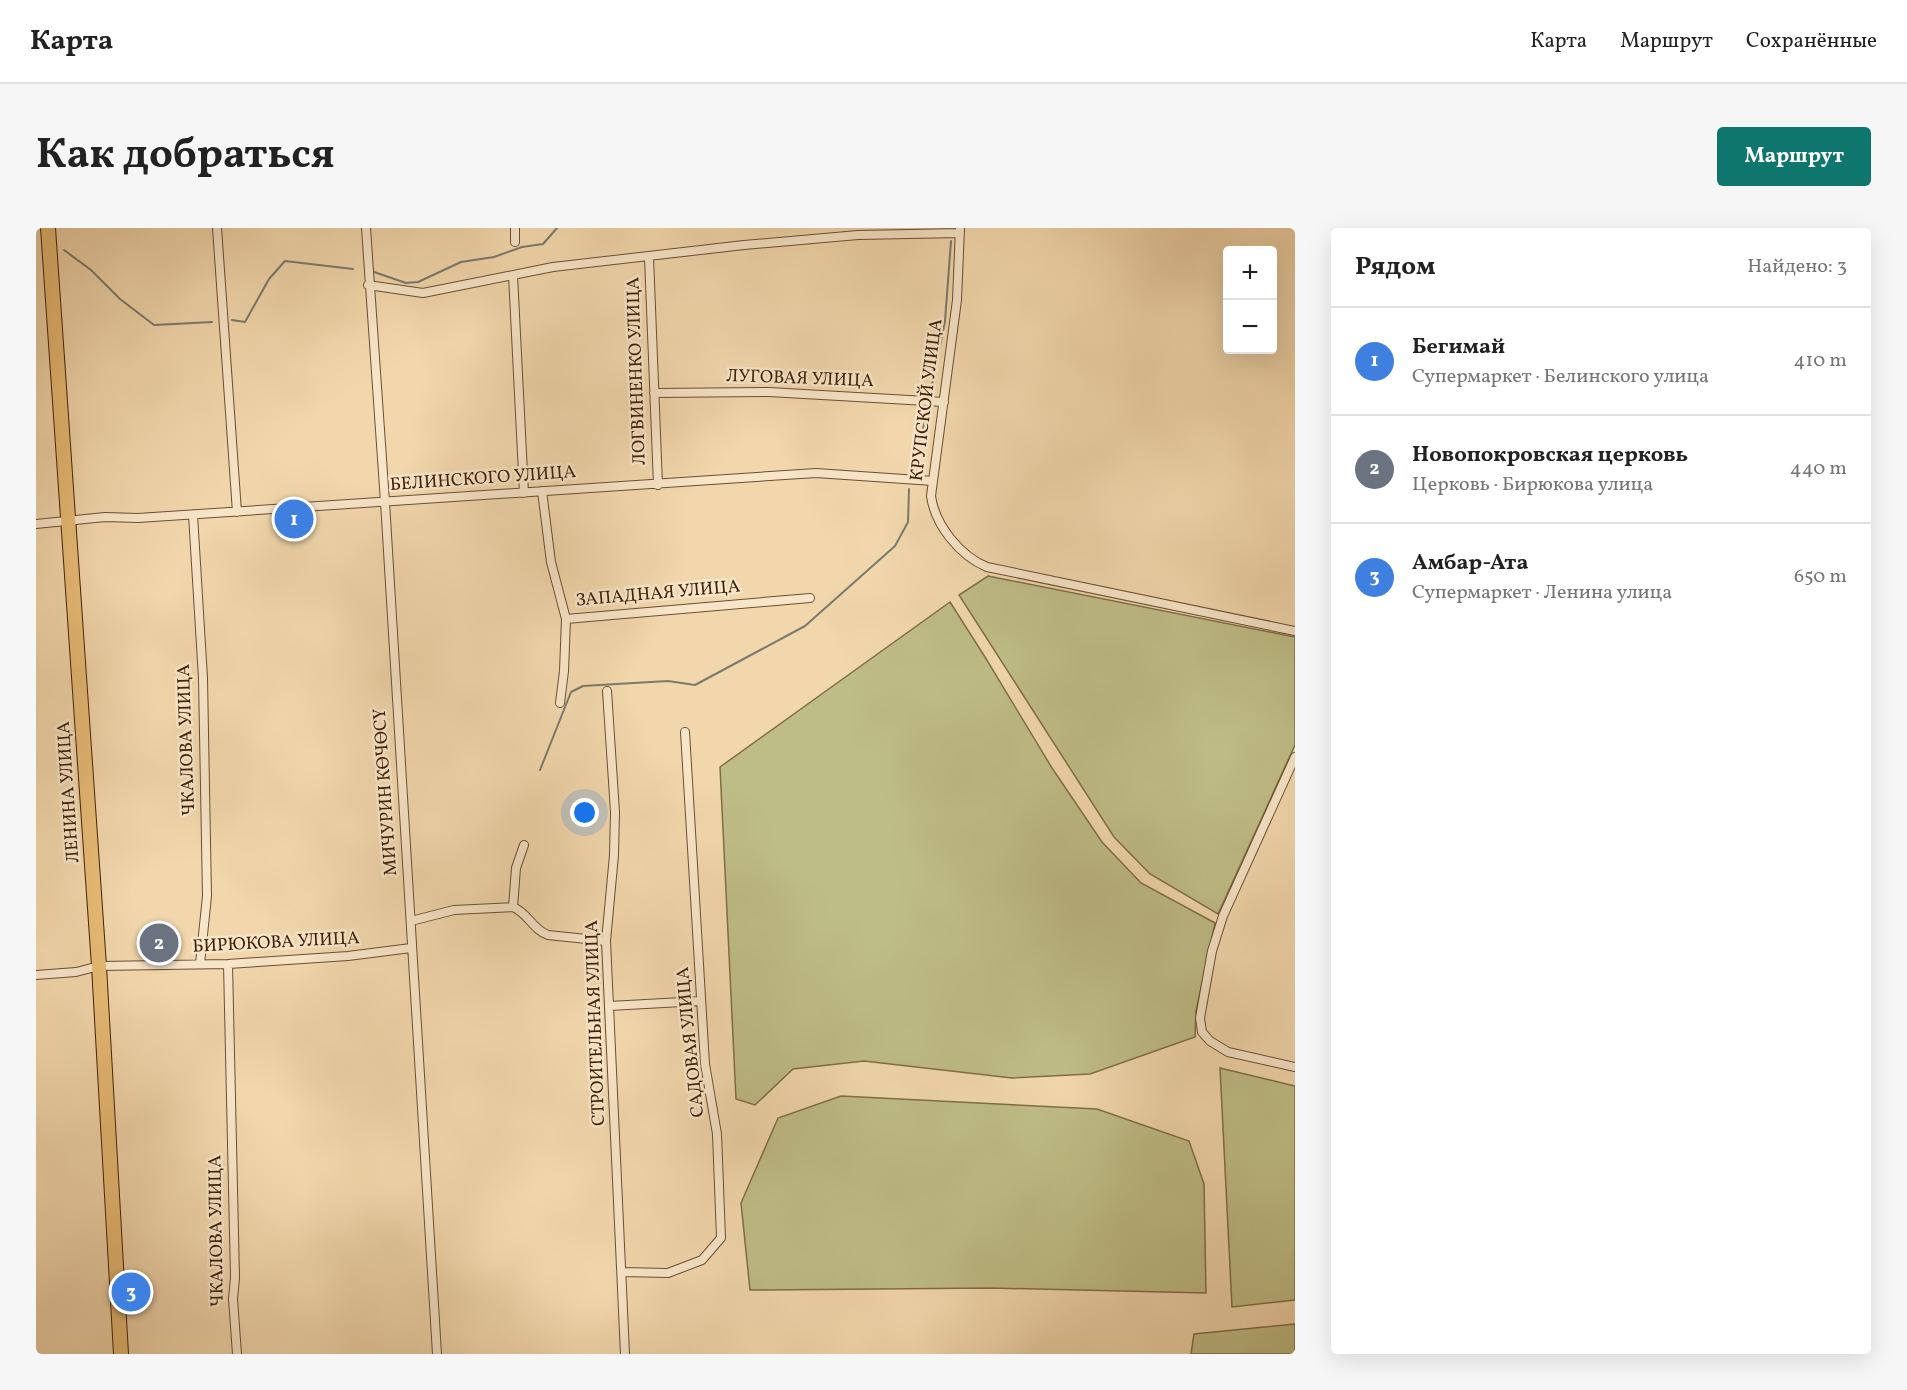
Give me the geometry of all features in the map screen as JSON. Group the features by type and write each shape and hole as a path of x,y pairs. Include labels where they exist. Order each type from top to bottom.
{"main road":[{"name":"ЛЕНИНА УЛИЦА","path":"48,228 99,966 121,1354"}],"street":[{"path":"217,228 237,512"},
{"name":"МИЧУРИН КӨЧӨСҮ","path":"366,228 437,1354"},
{"path":"515,228 515,242"},
{"path":"368,285 423,293 553,267 744,244 960,231"},
{"name":"КРУПСКОЙ УЛИЦА","path":"960,231 957,300 931,495 936,517 956,544 974,562 1015,573 1295,631"},
{"name":"ЛОГВИНЕНКО УЛИЦА","path":"649,257 658,484"},
{"path":"513,275 524,493"},
{"name":"ЛУГОВАЯ УЛИЦА","path":"654,393 770,392 944,402"},
{"name":"БЕЛИНСКОГО УЛИЦА","path":"36,524 105,517 138,518 237,512 816,473 933,481"},
{"name":"ЗАПАДНАЯ УЛИЦА","path":"542,491 550,562 566,619 810,598"},
{"name":"ЧКАЛОВА УЛИЦА","path":"193,514 202,678 207,885 200,964"},
{"path":"560,704 566,619"},
{"name":"СТРОИТЕЛЬНАЯ УЛИЦА","path":"607,692 615,812 614,855 606,941 626,1354"},
{"name":"САДОВАЯ УЛИЦА","path":"622,1272 668,1273 702,1260 721,1238 717,1134 705,1064 685,732"},
{"path":"1295,757 1223,916 1212,951 1200,1018 1202,1032 1210,1041 1228,1052 1295,1067"},
{"path":"513,907 516,868 524,845"},
{"path":"411,921 454,910 513,907 521,910 543,933 548,935 606,941"},
{"name":"БИРЮКОВА УЛИЦА","path":"36,975 76,972 99,966 228,964 348,956 411,948"},
{"name":"ЧКАЛОВА УЛИЦА","path":"228,964 235,1278 233,1299 237,1354"},
{"path":"609,1006 701,1001"}],"shaded area":[{"path":"988,576 1295,637 1295,745 1218,914 1150,874 1114,837 959,595"},
{"path":"950,602 1052,768 1102,842 1141,883 1215,923 1196,1011 1195,1037 1090,1074 1012,1078 864,1061 793,1069 755,1105 736,1099 720,767"},
{"path":"1220,1068 1295,1086 1295,1300 1232,1307"},
{"path":"841,1096 1097,1109 1189,1141 1204,1184 1206,1293 991,1288 750,1290 741,1203 778,1118"},
{"path":"1295,1324 1295,1354 1191,1354 1194,1334"}],"waterway":[{"path":"374,272 406,283 418,282 461,262 494,257 522,247 543,244 557,228"},
{"path":"930,395 945,321 951,241"},
{"path":"64,250 91,270 120,299 154,325 212,322"},
{"path":"232,320 245,322 269,279 285,261 353,269"},
{"path":"911,472 929,407"},
{"path":"540,770 571,692 583,686 668,681 695,685 805,626 895,546 908,522 909,489"}],"place":[{"name":"Бегимай","path":"294,519"},
{"name":"Новопокровская церковь","path":"159,943"},
{"name":"Амбар-Ата","path":"131,1292"}]}
